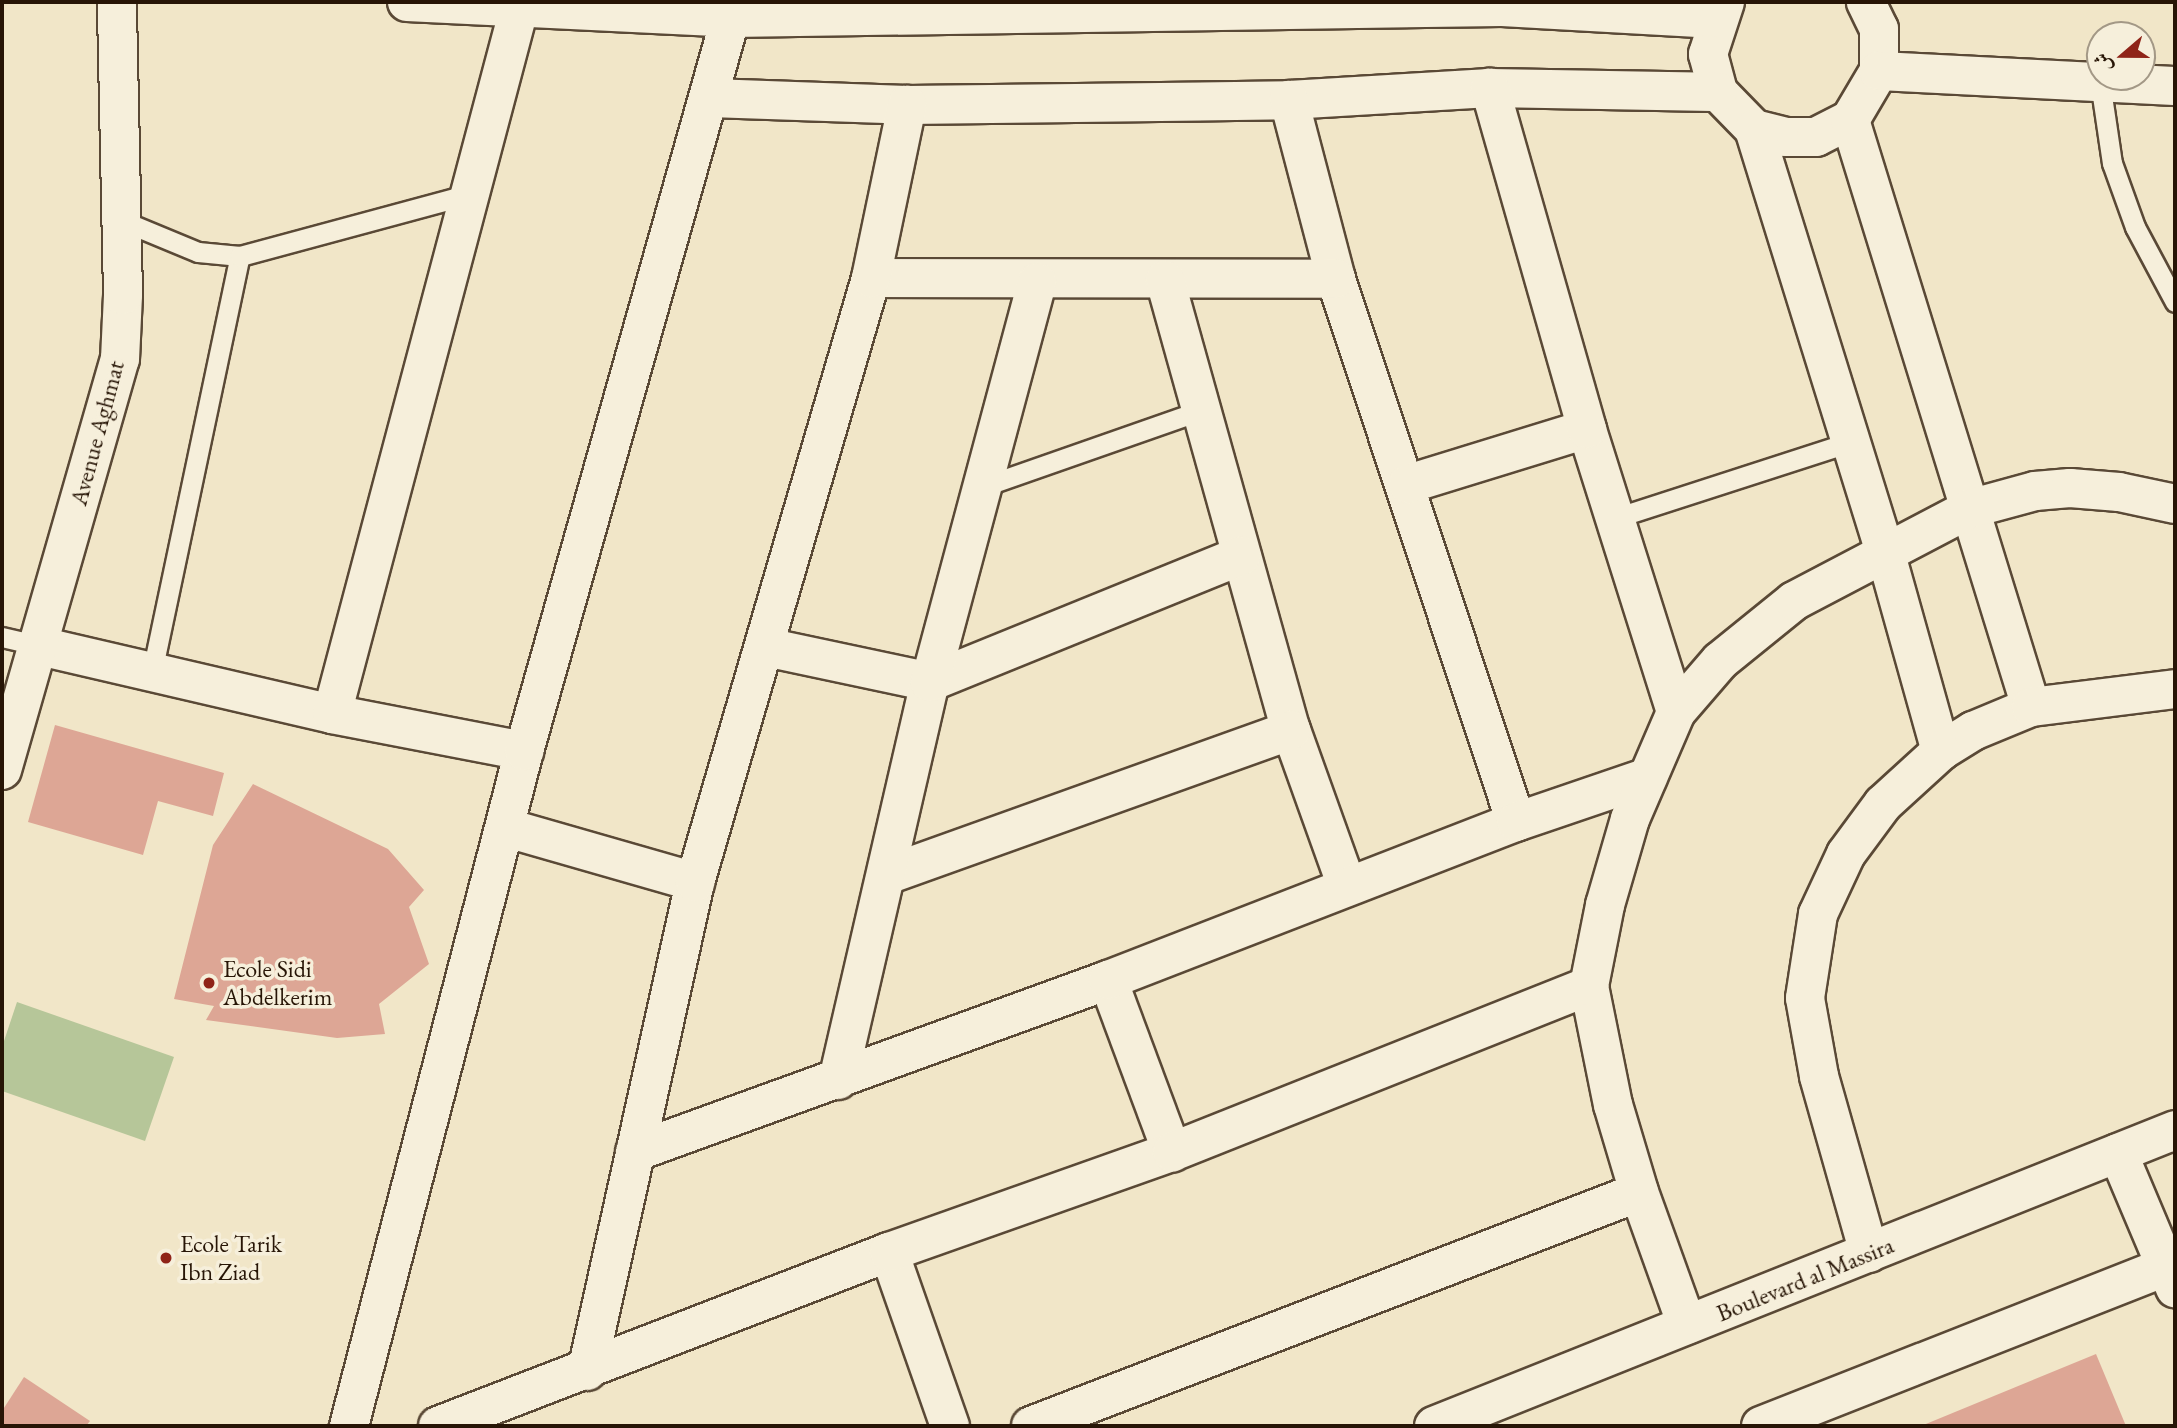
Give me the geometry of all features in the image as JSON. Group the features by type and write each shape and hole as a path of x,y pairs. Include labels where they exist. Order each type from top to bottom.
{"street":[{"name":"Avenue Aghmat","path":"2,770 40,646 120,359 123,221 117,2"},
{"path":"407,2 733,10 1501,4 1721,10 1708,54 1718,92 1754,129 1885,551 1941,751"},
{"path":"1754,129 1785,137 1816,137 1850,120 1879,71 1879,29 1867,2"},
{"path":"332,714 520,5"},
{"path":"349,1426 507,828 524,751 733,10"},
{"path":"1879,71 2086,81"},
{"path":"2156,85 2175,86"},
{"path":"710,98 907,105 1289,100 1490,88 1718,92"},
{"path":"1490,88 1587,429 1676,712"},
{"path":"1289,100 1336,279 1408,484 1516,822"},
{"path":"587,1371 695,882 872,278 907,105"},
{"path":"1850,120 2031,707"},
{"path":"872,278 1037,282 1336,279"},
{"path":"1165,279 1199,411 1291,730 1347,886"},
{"path":"838,1080 930,682 1037,282"},
{"path":"1408,484 1587,429"},
{"path":"1687,1325 1639,1192 1613,1105 1589,986 1605,905 1630,819 1676,712 1720,661 1794,601 1969,509 2035,491 2070,488 2119,492 2175,505"},
{"path":"766,647 930,682 1241,556"},
{"path":"40,646 332,714 524,751"},
{"path":"1869,1253 1819,1076 1805,998 1818,914 1846,854 1884,804 1941,751 1973,731 2031,707 2173,679"},
{"path":"887,875 1291,730"},
{"path":"635,1152 1108,980 1516,822 1648,777"},
{"path":"507,828 695,882"},
{"path":"1108,980 1172,1152"},
{"path":"438,1426 587,1371 889,1252 1172,1152 1589,986"},
{"name":"Boulevard al Massira","path":"1434,1426 2175,1130"},
{"path":"1761,1426 2173,1273 2118,1153"},
{"path":"1031,1426 1639,1192"},
{"path":"889,1252 950,1426"}],"lane":[{"path":"2101,91 2112,163 2135,227 2175,302"},
{"path":"123,221 198,251 240,256 470,194"},
{"path":"152,672 240,256"},
{"path":"982,488 1199,411"},
{"path":"1615,518 1852,442"},
{"path":"2,637 40,646"}],"green space":[{"path":"17,1002 174,1057 145,1141 2,1091 2,1047"}],"building":[{"path":"55,725 224,773 213,816 158,801 143,855 28,822"},
{"path":"253,784 388,849 424,890 409,907 429,964 379,1004 385,1034 337,1038 206,1020 214,1006 174,999 213,845"},
{"path":"2096,1354 2126,1426 1921,1426"},
{"path":"24,1377 90,1421 86,1426 2,1426 2,1411"}],"place":[{"name":"Ecole Sidi Abdelkerim","path":"209,983"},
{"name":"Ecole Tarik Ibn Ziad","path":"166,1258"}]}
